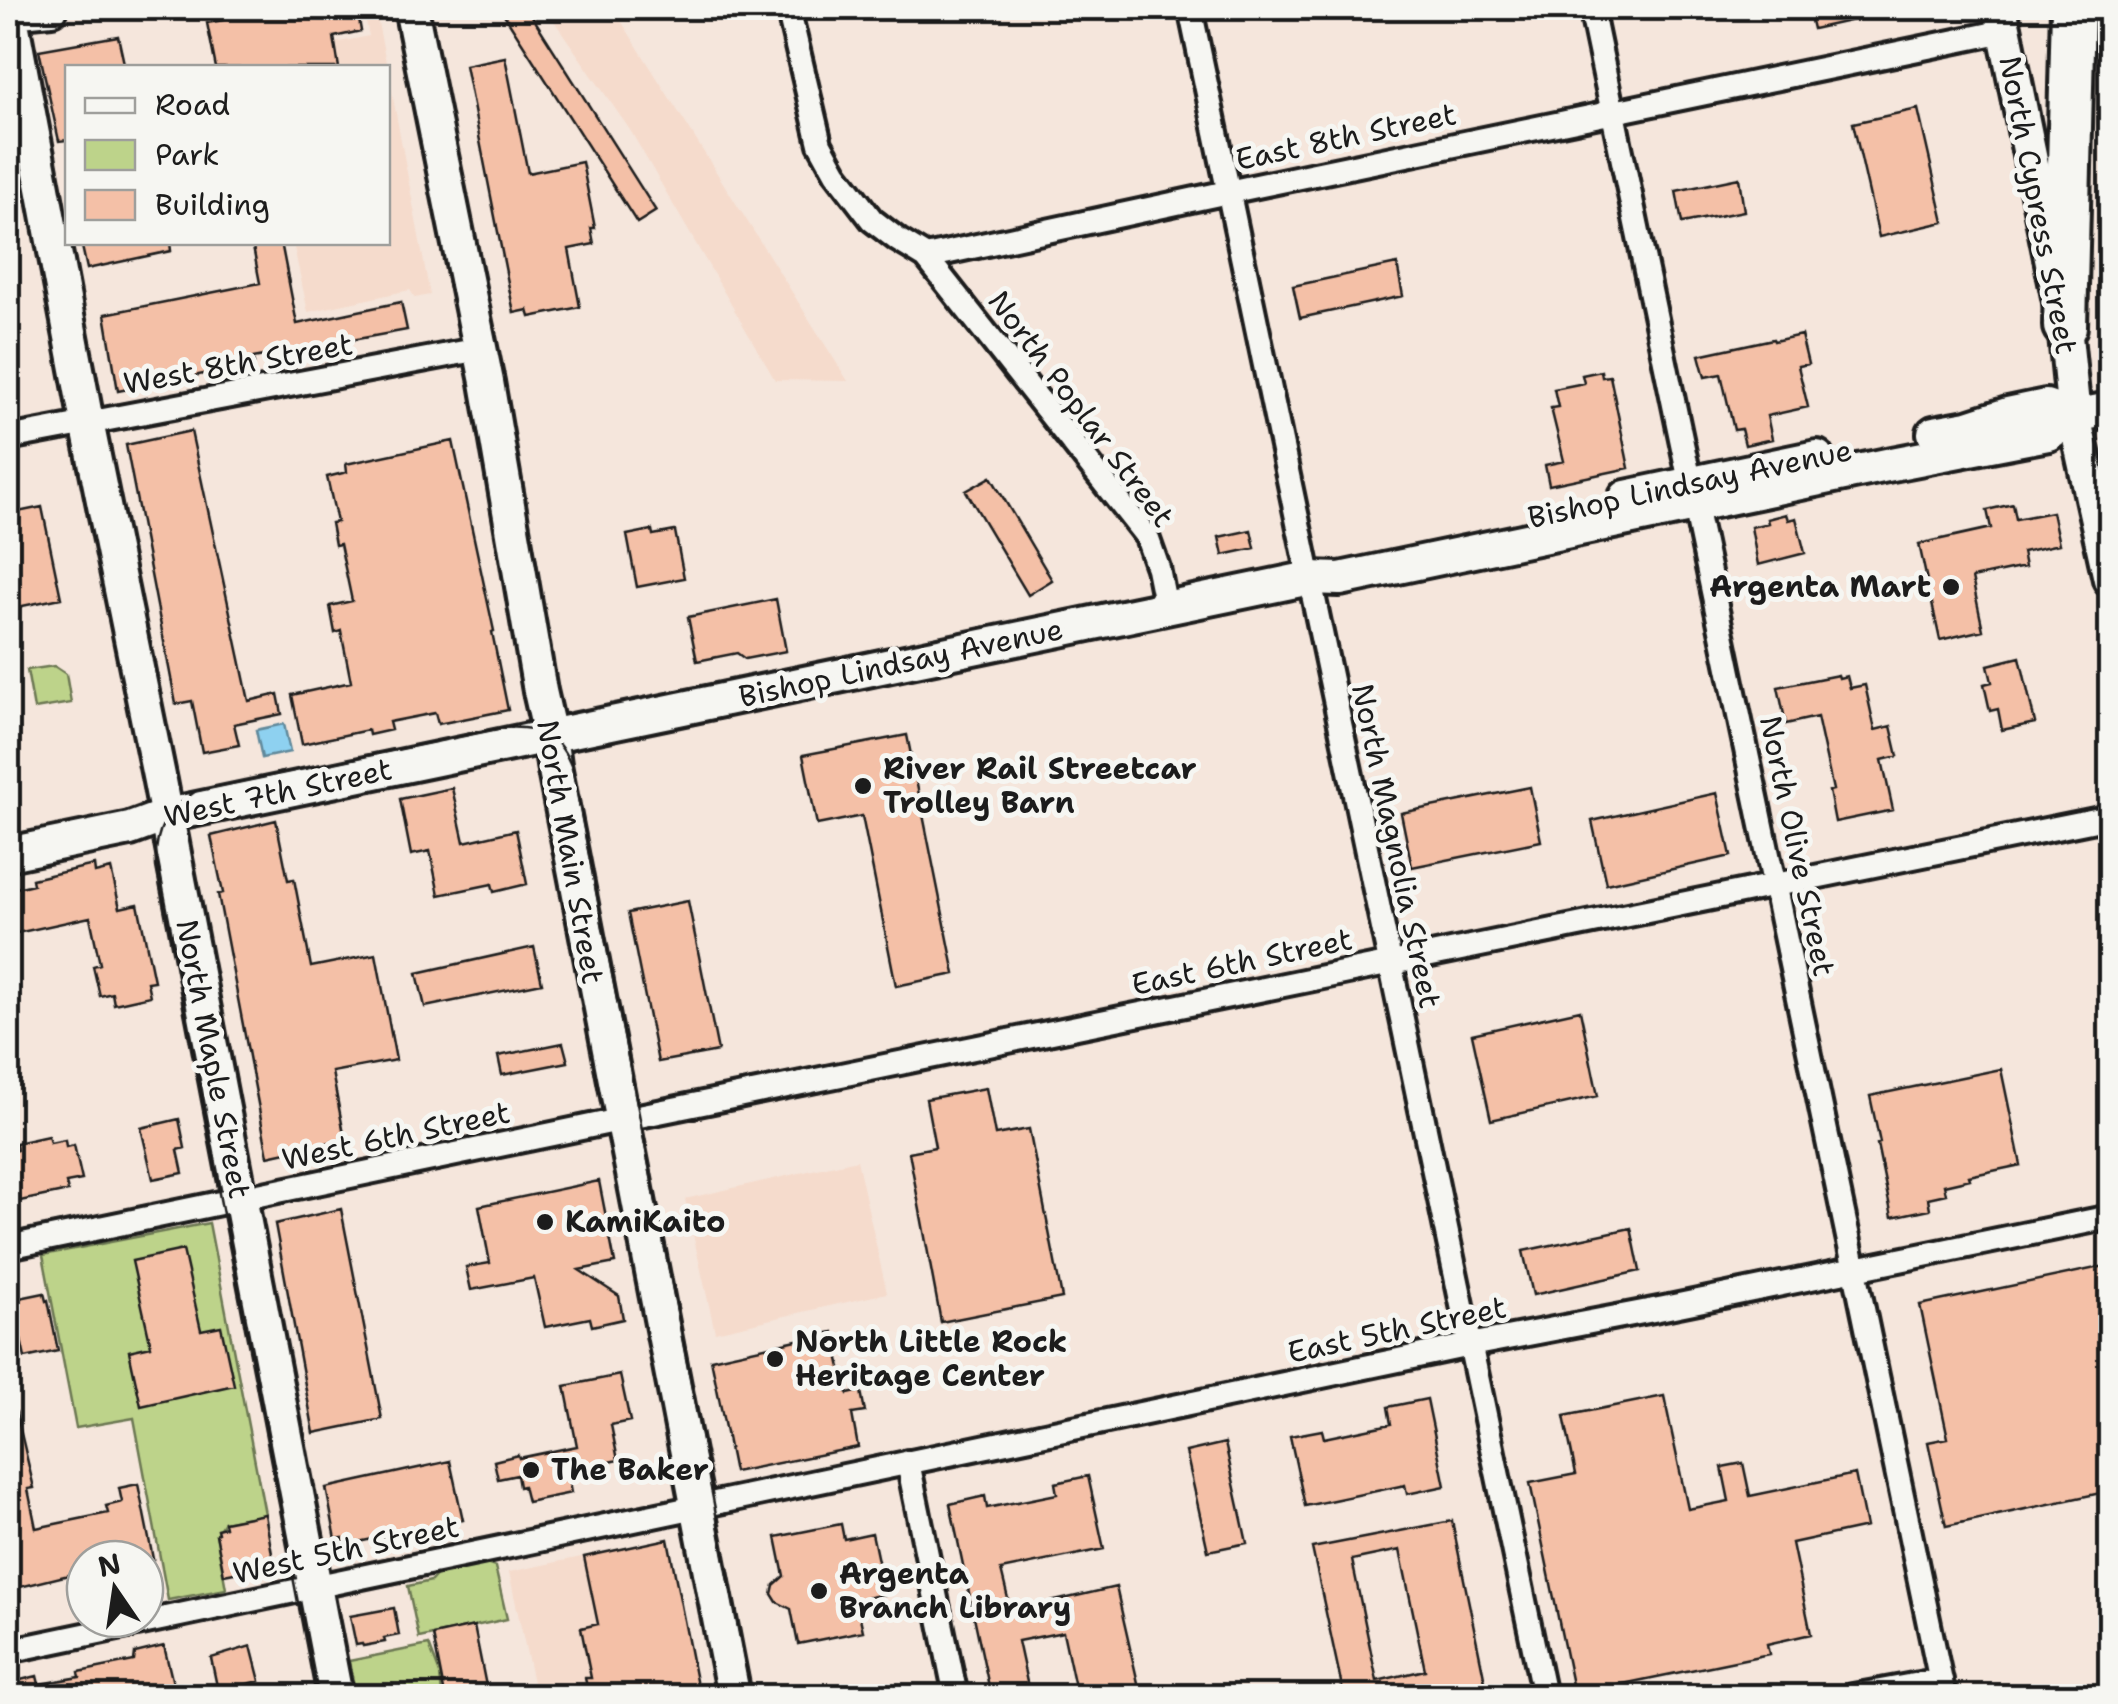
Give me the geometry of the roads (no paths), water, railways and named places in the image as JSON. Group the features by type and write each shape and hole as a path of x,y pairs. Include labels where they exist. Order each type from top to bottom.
{"highway":[{"path":"2065,326 2072,8"}],"main road":[{"path":"9,12 51,8"},
{"name":"North Main Street","path":"410,8 469,291 540,691 734,1696"},
{"name":"North Maple Street","path":"9,12 336,1696"},
{"name":"North Cypress Street","path":"2002,19 2065,326 2074,416 2110,580"},
{"name":"Bishop Lindsay Avenue","path":"550,735 1310,578 1337,558 1499,525 1693,494 2046,406 2074,416 2110,409"},
{"name":"West 7th Street","path":"8,854 130,830 167,815 550,735"},
{"path":"8,835 126,810 167,815"}],"street":[{"path":"788,8 820,144 836,173 872,220 926,257"},
{"name":"North Magnolia Street","path":"1190,8 1544,1696"},
{"name":"North Olive Street","path":"1591,8 1943,1688"},
{"name":"East 8th Street","path":"926,257 1612,112 2002,19"},
{"name":"North Poplar Street","path":"926,257 1147,537 1166,608"},
{"name":"West 8th Street","path":"8,438 480,350"},
{"name":"East 6th Street","path":"621,1120 2110,816"},
{"name":"West 6th Street","path":"8,1247 621,1120"},
{"name":"East 5th Street","path":"698,1507 1470,1345 2110,1217"},
{"path":"908,1462 956,1696"},
{"name":"West 5th Street","path":"8,1651 698,1507"},
{"path":"1853,1696 1943,1688"}],"water":[{"path":"284,724 290,752 262,758 256,730"}],"tram line":[{"path":"316,1696 156,867 157,842 170,814 196,791 514,727 537,730 555,740 573,771 751,1696"}],"place":[{"name":"Argenta Mart","path":"1951,587"},
{"name":"River Rail Streetcar Trolley Barn","path":"863,786"},
{"name":"KamiKaito","path":"545,1222"},
{"name":"North Little Rock Heritage Center","path":"775,1359"},
{"name":"The Baker","path":"531,1470"},
{"name":"Argenta Branch Library","path":"819,1591"}]}
